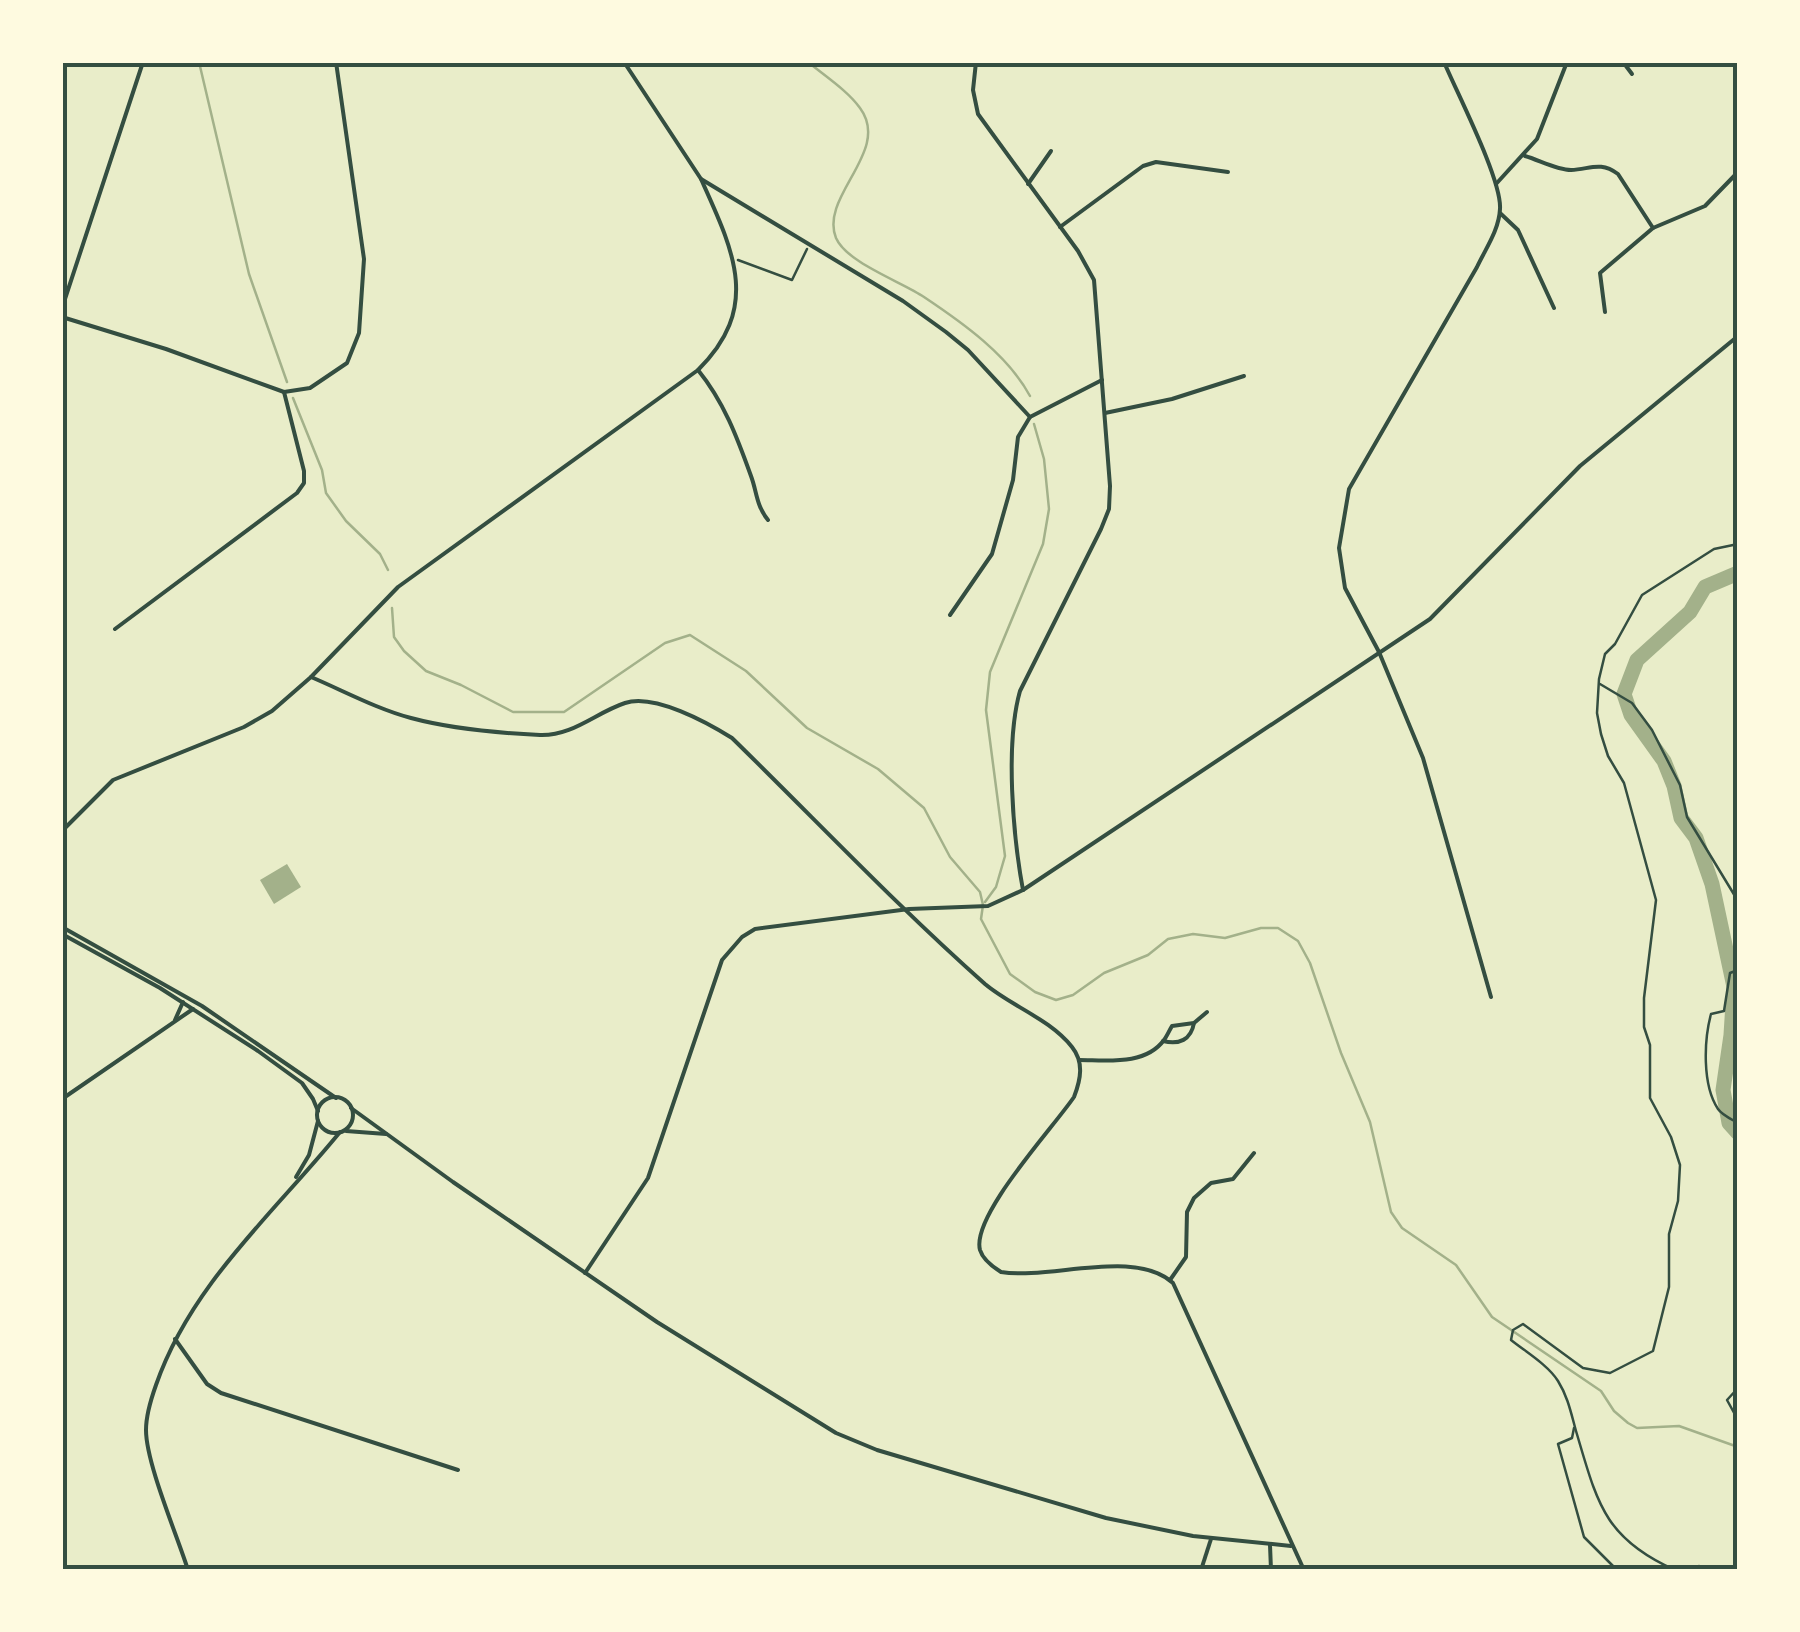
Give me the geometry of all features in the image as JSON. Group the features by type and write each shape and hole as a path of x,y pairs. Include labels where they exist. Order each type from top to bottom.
{"street":[{"path":"62,308 143,62"},
{"path":"62,317 284,392 310,388 332,376 352,355 359,333 364,258 336,62"},
{"path":"62,831 112,780 260,720 311,677 398,587 698,370 716,352 735,312 734,259 701,179 624,62"},
{"path":"976,62 973,90 978,114 1094,280 1110,486 1106,516 1020,691 1012,755 1023,890"},
{"path":"1444,62 1496,184 1500,213 1477,266 1349,489 1340,535 1340,570 1423,758 1491,997"},
{"path":"1496,184 1524,156 1545,121 1567,62"},
{"path":"1622,62 1632,74"},
{"path":"1028,184 1051,150"},
{"path":"1524,156 1570,170 1594,165 1610,168 1654,228"},
{"path":"1060,227 1143,166 1156,162 1228,172"},
{"path":"1606,312 1600,273 1654,228 1705,206 1737,173"},
{"path":"701,179 946,332 1030,417"},
{"path":"1500,213 1518,230 1554,308"},
{"path":"585,1273 648,1178 715,978 730,948 754,929 908,910 988,906 1023,890 1449,603 1531,512 1580,466 1738,336"},
{"path":"698,370 727,411 754,485 758,508 768,520"},
{"path":"1105,413 1172,399 1244,376"},
{"path":"950,615 992,554 1004,519 1018,437 1030,417 1102,380"},
{"path":"115,629 304,483 284,392"},
{"path":"311,677 412,718 453,726 541,735 572,730 625,703 643,701 663,706 732,738 994,992 1067,1041 1079,1060 1081,1076 1074,1097 989,1209 980,1236 980,1250 993,1268 1008,1274 1134,1267 1159,1272 1170,1280 1181,1294 1304,1570"},
{"path":"62,927 202,1006 585,1273 819,1424 865,1446 1106,1518 1158,1531 1294,1546"},
{"path":"62,934 182,1002 302,1083 314,1098 318,1120 308,1155 294,1181"},
{"path":"172,1024 182,1002"},
{"path":"62,1100 193,1009"},
{"path":"1079,1060 1124,1060 1153,1049 1172,1026 1194,1022 1207,1012"},
{"path":"1163,1041 1186,1040 1194,1022"},
{"path":"318,1112 322,1103 336,1098"},
{"path":"188,1570 150,1450 146,1429 151,1400 175,1339 212,1282 294,1181 352,1119 351,1108"},
{"path":"318,1120 326,1130 391,1135"},
{"path":"1170,1280 1186,1257 1187,1212 1194,1198 1212,1183 1232,1178 1254,1153"},
{"path":"175,1339 207,1384 221,1393 458,1470"},
{"path":"1201,1570 1211,1538"},
{"path":"1270,1545 1272,1570"}],"path":[{"path":"734,259 792,280 809,243"},
{"path":"1675,1570 1616,1532 1602,1508 1569,1402 1555,1376 1511,1340 1513,1330 1523,1324 1582,1368 1610,1372 1653,1352 1669,1287 1669,1234 1678,1200 1680,1165 1671,1137 1650,1098 1650,1045 1644,1027 1644,998 1656,900 1624,783 1608,756 1601,734 1597,713 1599,684 1605,654 1615,644 1642,595 1714,550 1738,544"},
{"path":"1599,684 1632,703 1652,730 1680,786 1688,817 1738,901"},
{"path":"1738,970 1730,973 1724,1011 1711,1014 1704,1042 1712,1095 1720,1112 1738,1123"},
{"path":"1738,1388 1727,1400 1738,1420"},
{"path":"1574,1426 1572,1438 1558,1444 1584,1536 1616,1570"},
{"path":"1694,1570 1699,1566 1704,1570"}],"shaded area":[{"path":"287,864 301,887 274,904 260,880"}],"waterway":[{"path":"199,62 249,274 287,382"},
{"path":"808,62 849,96 867,124 862,157 837,206 833,222 836,238 851,256 924,297 969,329 1010,367 1030,396"},
{"path":"293,398 322,470 326,493 346,521 380,554 388,570"},
{"path":"985,902 996,887 1005,856 986,710 990,672 1043,544 1049,509 1044,459 1034,424"},
{"path":"1738,573 1705,587 1690,612 1637,660 1624,694 1631,715 1664,761 1681,818 1696,838 1712,884 1734,987 1723,1090 1729,1123 1738,1133"},
{"path":"392,608 394,637 426,671 513,712 564,712 665,643 690,635 746,671 807,728 878,769 924,808 950,857 980,892 981,919 1010,974 1035,992 1056,1000 1073,995 1104,973 1148,955 1168,939 1193,934 1225,938 1261,928 1278,928 1298,941 1310,963 1370,1122 1391,1212 1402,1228 1456,1265 1492,1317 1601,1391 1628,1423 1637,1428 1679,1426 1738,1447"}]}
